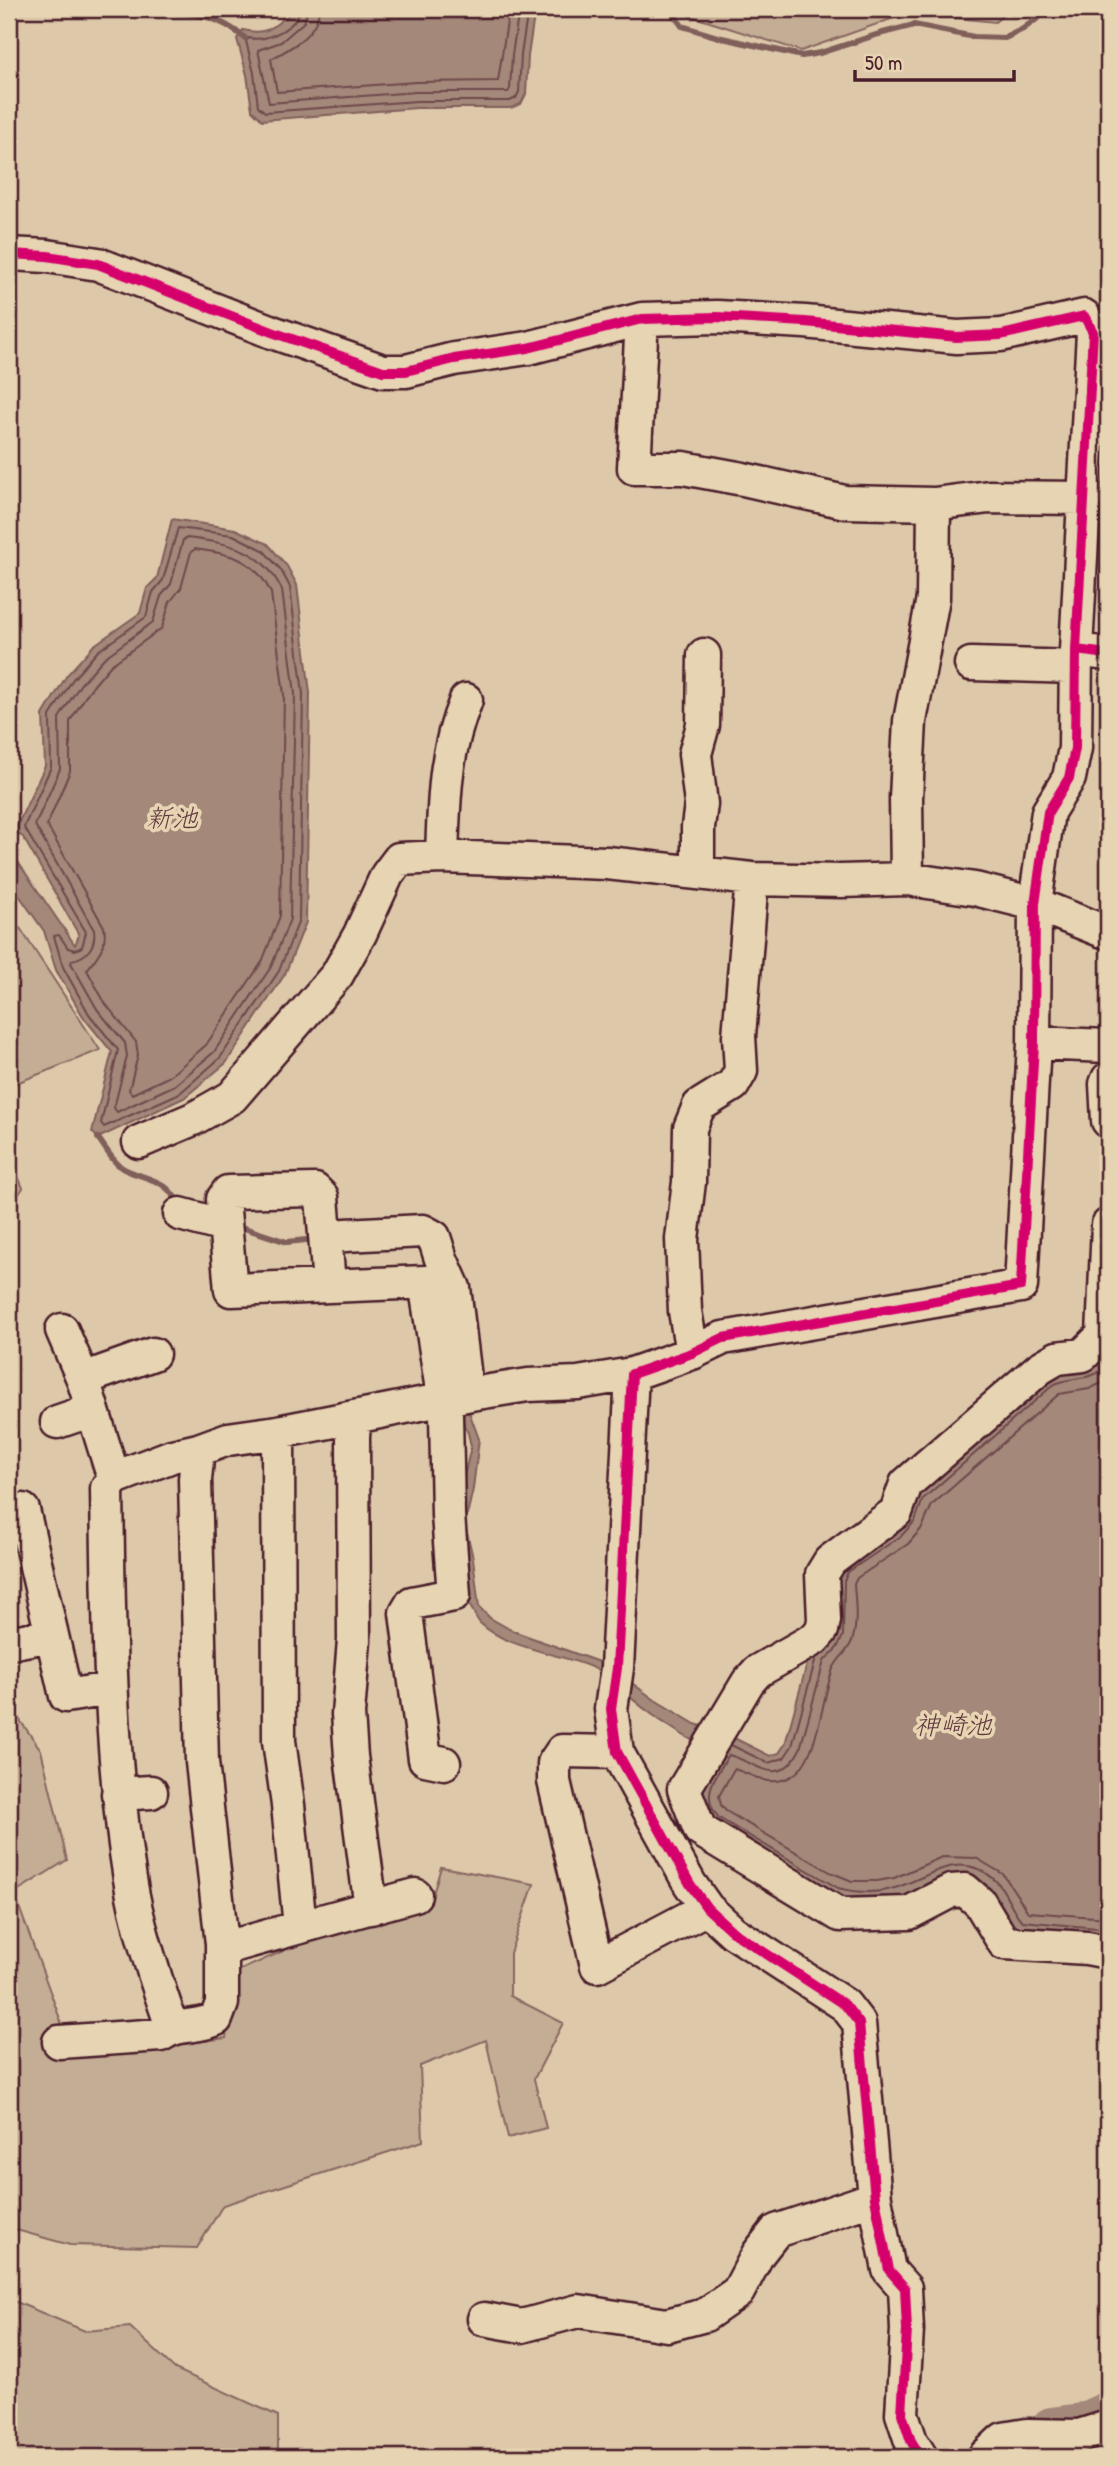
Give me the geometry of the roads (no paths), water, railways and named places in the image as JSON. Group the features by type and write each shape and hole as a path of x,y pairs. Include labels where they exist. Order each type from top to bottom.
{"street":[{"path":"9,254 47,256 98,264 272,332 383,371 406,371 454,359 528,348 642,319 717,317 805,322 957,337 1001,335 1096,311 1076,659 1074,748 1069,778 1048,812 1035,904 1034,1043 1021,1286 723,1338 692,1353 632,1374 578,1383 528,1385 228,1439 172,1456 115,1478 107,1488 110,1689 118,1794 130,1882 144,1940 172,2027"},
{"path":"642,319 634,468 683,468 845,502 934,503 989,497 1086,498"},
{"path":"907,879 906,799 910,721 933,598 934,503"},
{"path":"971,664 1076,659 1108,654"},
{"path":"698,873 701,804 695,754 703,724 704,655"},
{"path":"442,857 445,775 455,727 466,700"},
{"path":"139,1142 193,1119 232,1097 337,975 360,934 387,875 399,859 442,857 607,863 752,879 907,879 975,889 1035,904 1108,931"},
{"path":"692,1353 685,1311 682,1239 689,1182 690,1128 699,1106 733,1085 741,1071 739,1036 752,879"},
{"path":"1034,1043 1108,1045"},
{"path":"1108,1079 1108,1121"},
{"path":"329,1285 322,1197 315,1190 228,1192 223,1199 231,1290 425,1282 458,1397"},
{"path":"180,1214 224,1226"},
{"path":"1108,1225 1103,1335 1083,1355 1057,1358 1040,1368 905,1484 897,1512 830,1561 822,1574 822,1630 814,1639 758,1671 748,1682 684,1789 700,1830 840,1915 909,1913 951,1891 965,1890 980,1903 1004,1943 1087,1948 1108,1952"},
{"path":"326,1236 424,1231 434,1237 454,1288 465,1378 458,1397 446,1415 448,1515 454,1595 412,1603 406,1613 425,1759 444,1763"},
{"path":"62,1330 83,1380 115,1478"},
{"path":"83,1380 153,1354"},
{"path":"632,1374 616,1678 611,1709 617,1752 690,1884 707,1908 733,1932 845,2005 859,2023 875,2198 889,2270 905,2288 907,2330 902,2414 911,2441 921,2457"},
{"path":"57,1422 92,1410"},
{"path":"355,1417 354,1640 348,1714 371,1908"},
{"path":"278,1432 279,1741 300,1927"},
{"path":"59,2042 160,2035 172,2027 201,2026 216,2019 222,2003 222,1944 202,1762 195,1479 198,1450"},
{"path":"23,1510 66,1696 110,1689"},
{"path":"9,1643 50,1635"},
{"path":"617,1752 562,1751 554,1763 554,1781 597,1966 707,1908"},
{"path":"118,1794 151,1793"},
{"path":"222,1944 236,1945 415,1895"},
{"path":"484,2319 522,2326 578,2311 667,2325 705,2315 738,2292 758,2254 776,2231 875,2198"},
{"path":"984,2457 1003,2439 1027,2435 1091,2440"}],"water":[{"path":"298,9 535,9 526,94 521,104 511,108 417,108 262,120 252,110 247,75 237,39 243,30 268,30"},
{"name":"新池","path":"172,519 235,529 268,544 287,566 297,585 310,693 306,922 285,974 226,1063 184,1098 98,1138 92,1132 112,1052 84,1018 56,970 44,931 9,881 9,849 75,945 79,935 23,837 14,832 45,766 43,715 67,675 93,646 140,613 147,588 157,578"},
{"name":"神崎池","path":"1108,1341 1108,1945 1021,1938 984,1892 848,1907 698,1819 700,1745 652,1714 605,1674 493,1633 480,1623 463,1596 459,1500 471,1446 456,1408 468,1409 479,1439 473,1489 465,1524 473,1558 479,1607 490,1618 513,1631 607,1665 655,1700 695,1724 724,1733 770,1756 779,1753 785,1744 828,1578 909,1490 1044,1373"}],"waterway":[{"path":"149,9 211,18 245,38"},
{"path":"670,9 682,26 802,56 914,25 974,37 1005,38 1023,29 1050,9"},
{"path":"98,1138 120,1166 162,1184 180,1205"},
{"path":"235,1225 287,1242 316,1239"},
{"path":"1051,2426 1081,2422 1108,2410"}]}
